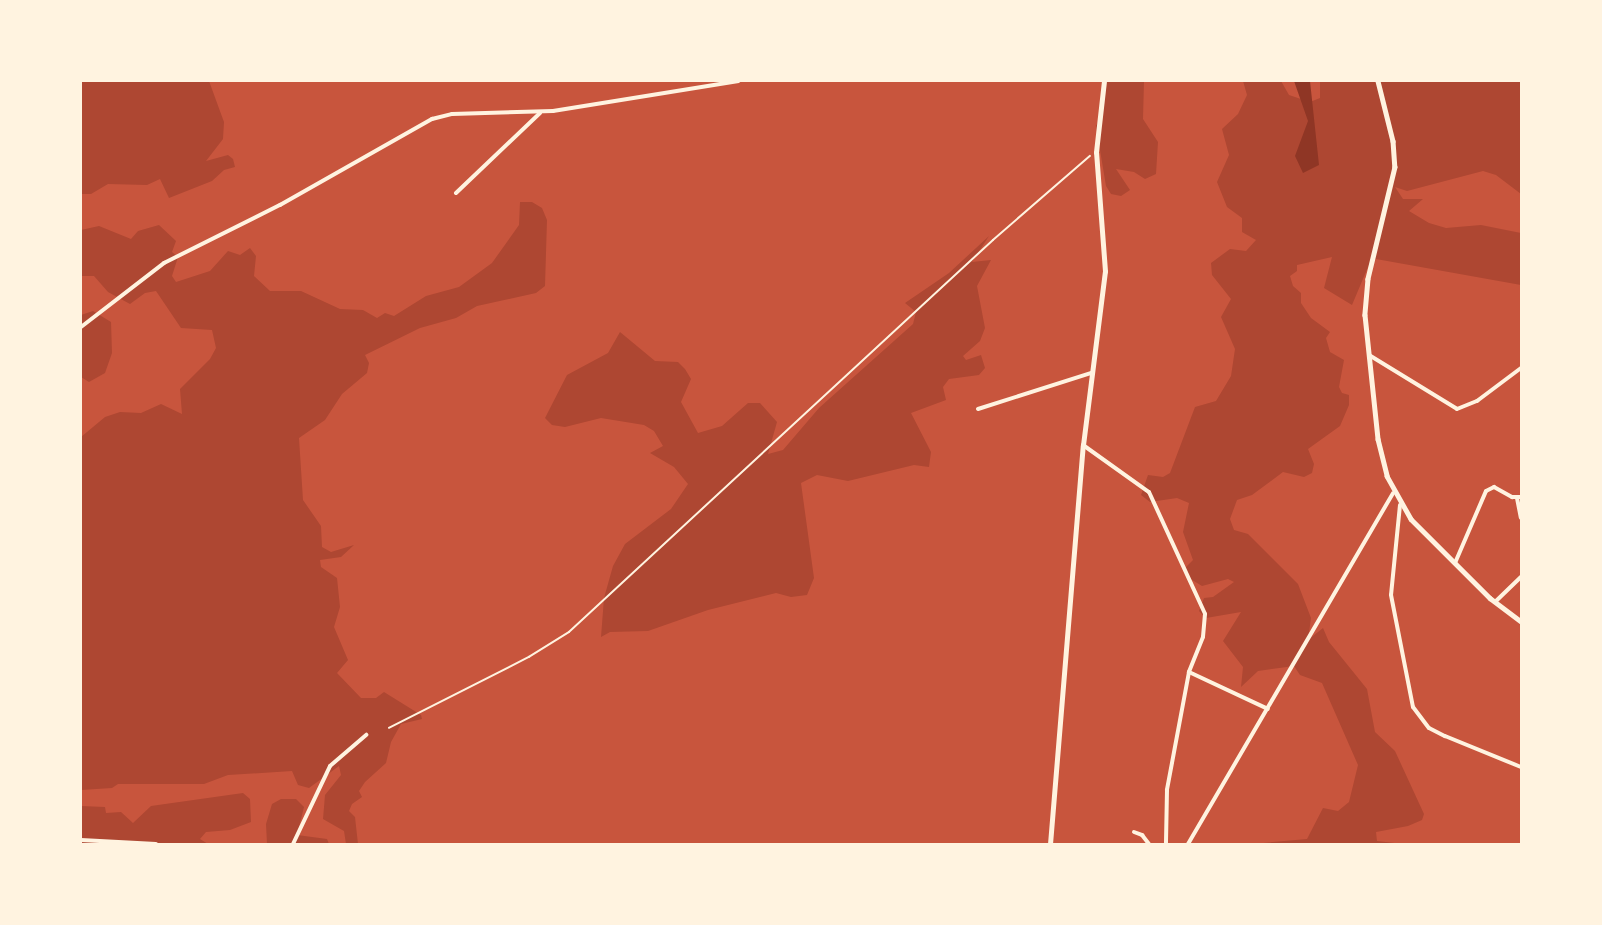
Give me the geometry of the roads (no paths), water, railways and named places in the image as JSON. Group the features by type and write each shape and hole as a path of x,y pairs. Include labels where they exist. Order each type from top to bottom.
{"main road":[{"path":"1050,844 1083,444 1106,257 1096,152 1104,81"}],"street":[{"path":"81,327 157,267 280,205 432,119 452,114 540,113 739,81"},
{"path":"1378,81 1393,141 1395,167 1368,279 1369,354 1378,439 1393,493 1400,505 1495,602 1521,621"},
{"path":"456,193 540,113"},
{"path":"1369,354 1456,409 1477,401 1521,368"},
{"path":"978,409 1091,373"},
{"path":"1083,444 1141,483 1160,512 1177,560 1204,614 1203,638 1189,672 1167,790 1166,844"},
{"path":"1455,563 1486,491 1494,487 1519,497 1521,518"},
{"path":"1188,844 1393,493"},
{"path":"1400,505 1391,594 1413,707 1423,722 1445,736 1521,767"},
{"path":"1495,602 1521,577"},
{"path":"1189,672 1268,709"},
{"path":"293,844 322,779 342,753 366,735"},
{"path":"1134,832 1142,835 1149,844"},
{"path":"81,840 156,844"}]}
